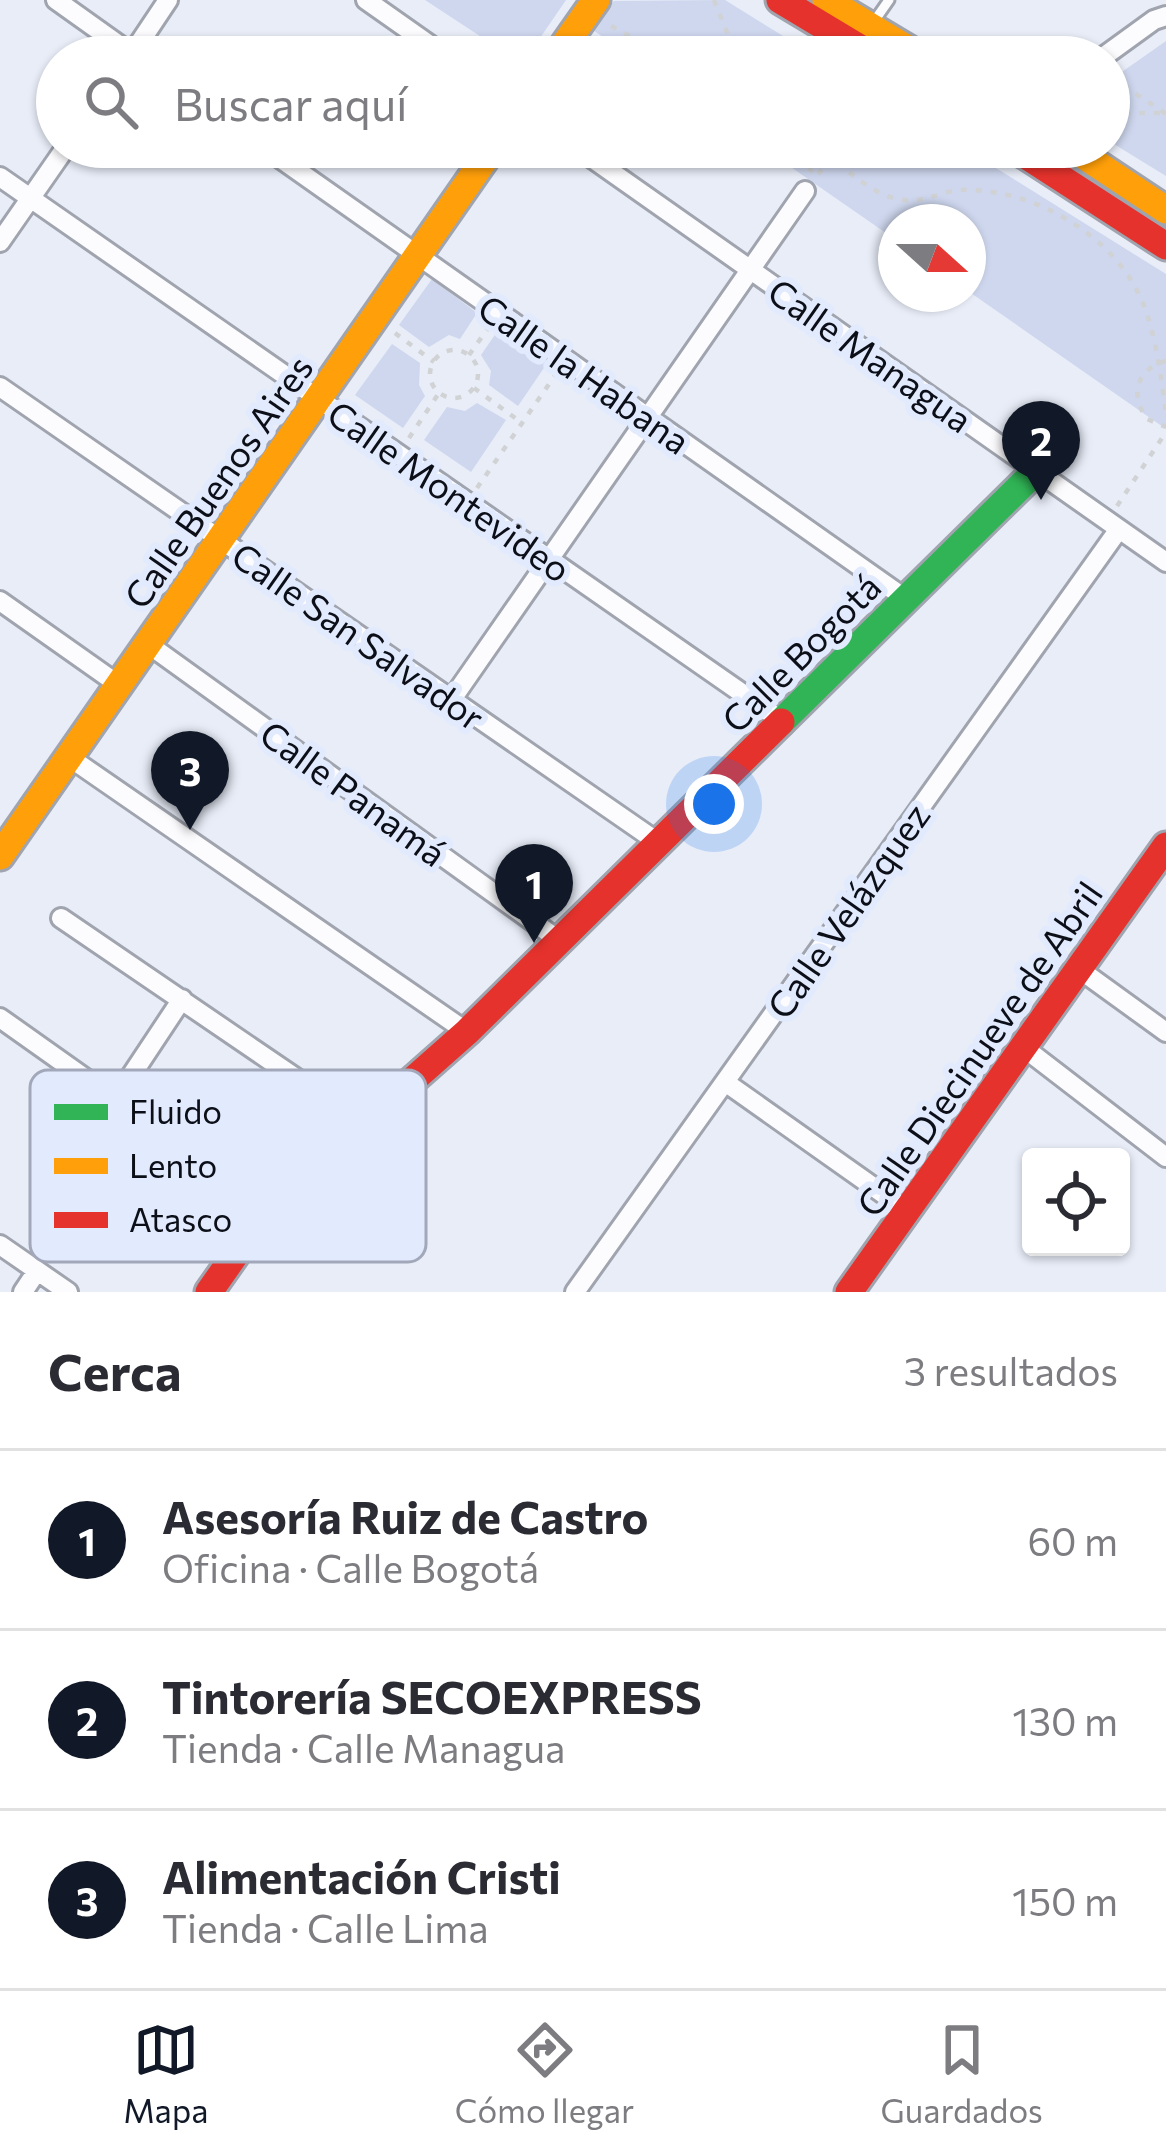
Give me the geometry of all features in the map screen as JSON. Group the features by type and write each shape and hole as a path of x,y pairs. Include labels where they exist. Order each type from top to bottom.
{"street":[{"path":"56,0 106,36"},
{"path":"146,36 168,0"},
{"path":"366,0 417,36"},
{"path":"780,0 840,36"},
{"path":"826,0 884,36"},
{"path":"570,36 591,6"},
{"path":"1130,37 1166,16"},
{"path":"0,242 52,168"},
{"name":"Calle la Habana","path":"294,168 905,599"},
{"name":"Calle Buenos Aires","path":"0,856 9,823 69,757 479,168"},
{"name":"Calle Managua","path":"606,168 1166,562"},
{"path":"1045,168 1166,246"},
{"path":"1103,168 1166,210"},
{"name":"Calle Montevideo","path":"0,177 782,721"},
{"path":"452,699 805,191"},
{"name":"Calle San Salvador","path":"0,388 658,843"},
{"name":"Calle Bogotá","path":"424,1070 1036,471"},
{"name":"Calle Velázquez","path":"575,1292 1112,524"},
{"path":"0,601 119,685"},
{"name":"Calle Panamá","path":"148,644 560,941"},
{"path":"69,757 467,1032"},
{"name":"Calle Diecinueve de Abril","path":"849,1292 1166,846"},
{"path":"62,918 284,1070"},
{"path":"1079,969 1166,1032"},
{"path":"135,1070 182,999"},
{"path":"0,1018 73,1070"},
{"path":"1023,1047 1166,1157"},
{"path":"725,1082 906,1210"},
{"path":"0,1245 68,1292"},
{"name":"Calle Bogotá","path":"209,1292 230,1262"},
{"path":"22,1292 37,1271"}],"lane":[{"path":"870,28 889,0"}],"path":[{"path":"714,0 728,36"},
{"path":"591,6 637,36"},
{"path":"1130,90 1165,113"},
{"path":"1130,112 1165,113"},
{"path":"844,168 890,198 913,201 960,190 994,194 1033,203 1073,221 1130,280 1144,304 1162,361 1166,413"},
{"path":"469,355 499,312"},
{"path":"374,318 434,362"},
{"path":"1153,340 1166,345"},
{"path":"446,351 469,355 478,367 474,388 454,399 439,393 430,375 434,362 446,351"},
{"path":"467,502 566,359"},
{"path":"1112,524 1166,429 1147,418 1136,398 1141,376 1162,361"},
{"path":"474,388 522,422"},
{"path":"398,454 439,393"}],"shaded area":[{"path":"425,0 566,0 541,36 480,36"},
{"path":"725,0 783,36 602,36 590,28 614,1"},
{"path":"1166,41 1166,176 1130,154 1130,66"},
{"path":"792,168 996,168 1166,274 1166,429 986,304 986,204 878,204 878,228"},
{"path":"432,279 477,313 460,339 449,335 429,347 399,325"},
{"path":"501,326 550,359 518,406 489,385 491,371 481,355"},
{"path":"392,344 420,363 419,385 425,396 403,428 355,395"},
{"path":"477,403 506,420 471,472 424,440 447,407 465,411"}],"traffic: fast":[{"path":"781,722 1036,471"}],"traffic: slow":[{"path":"571,36 596,0"},
{"path":"826,0 886,36"},
{"path":"0,856 478,168"},
{"path":"1103,168 1166,210"}],"traffic: jam":[{"path":"780,0 840,36"},
{"path":"1045,168 1166,246"},
{"path":"424,1070 781,722"},
{"path":"849,1292 1166,846"},
{"path":"209,1292 230,1262"}],"place":[{"name":"Tintorería SECOEXPRESS","path":"1041,500"},
{"name":"Alimentación Cristi","path":"190,830"},
{"name":"Asesoría Ruiz de Castro","path":"534,943"}]}
